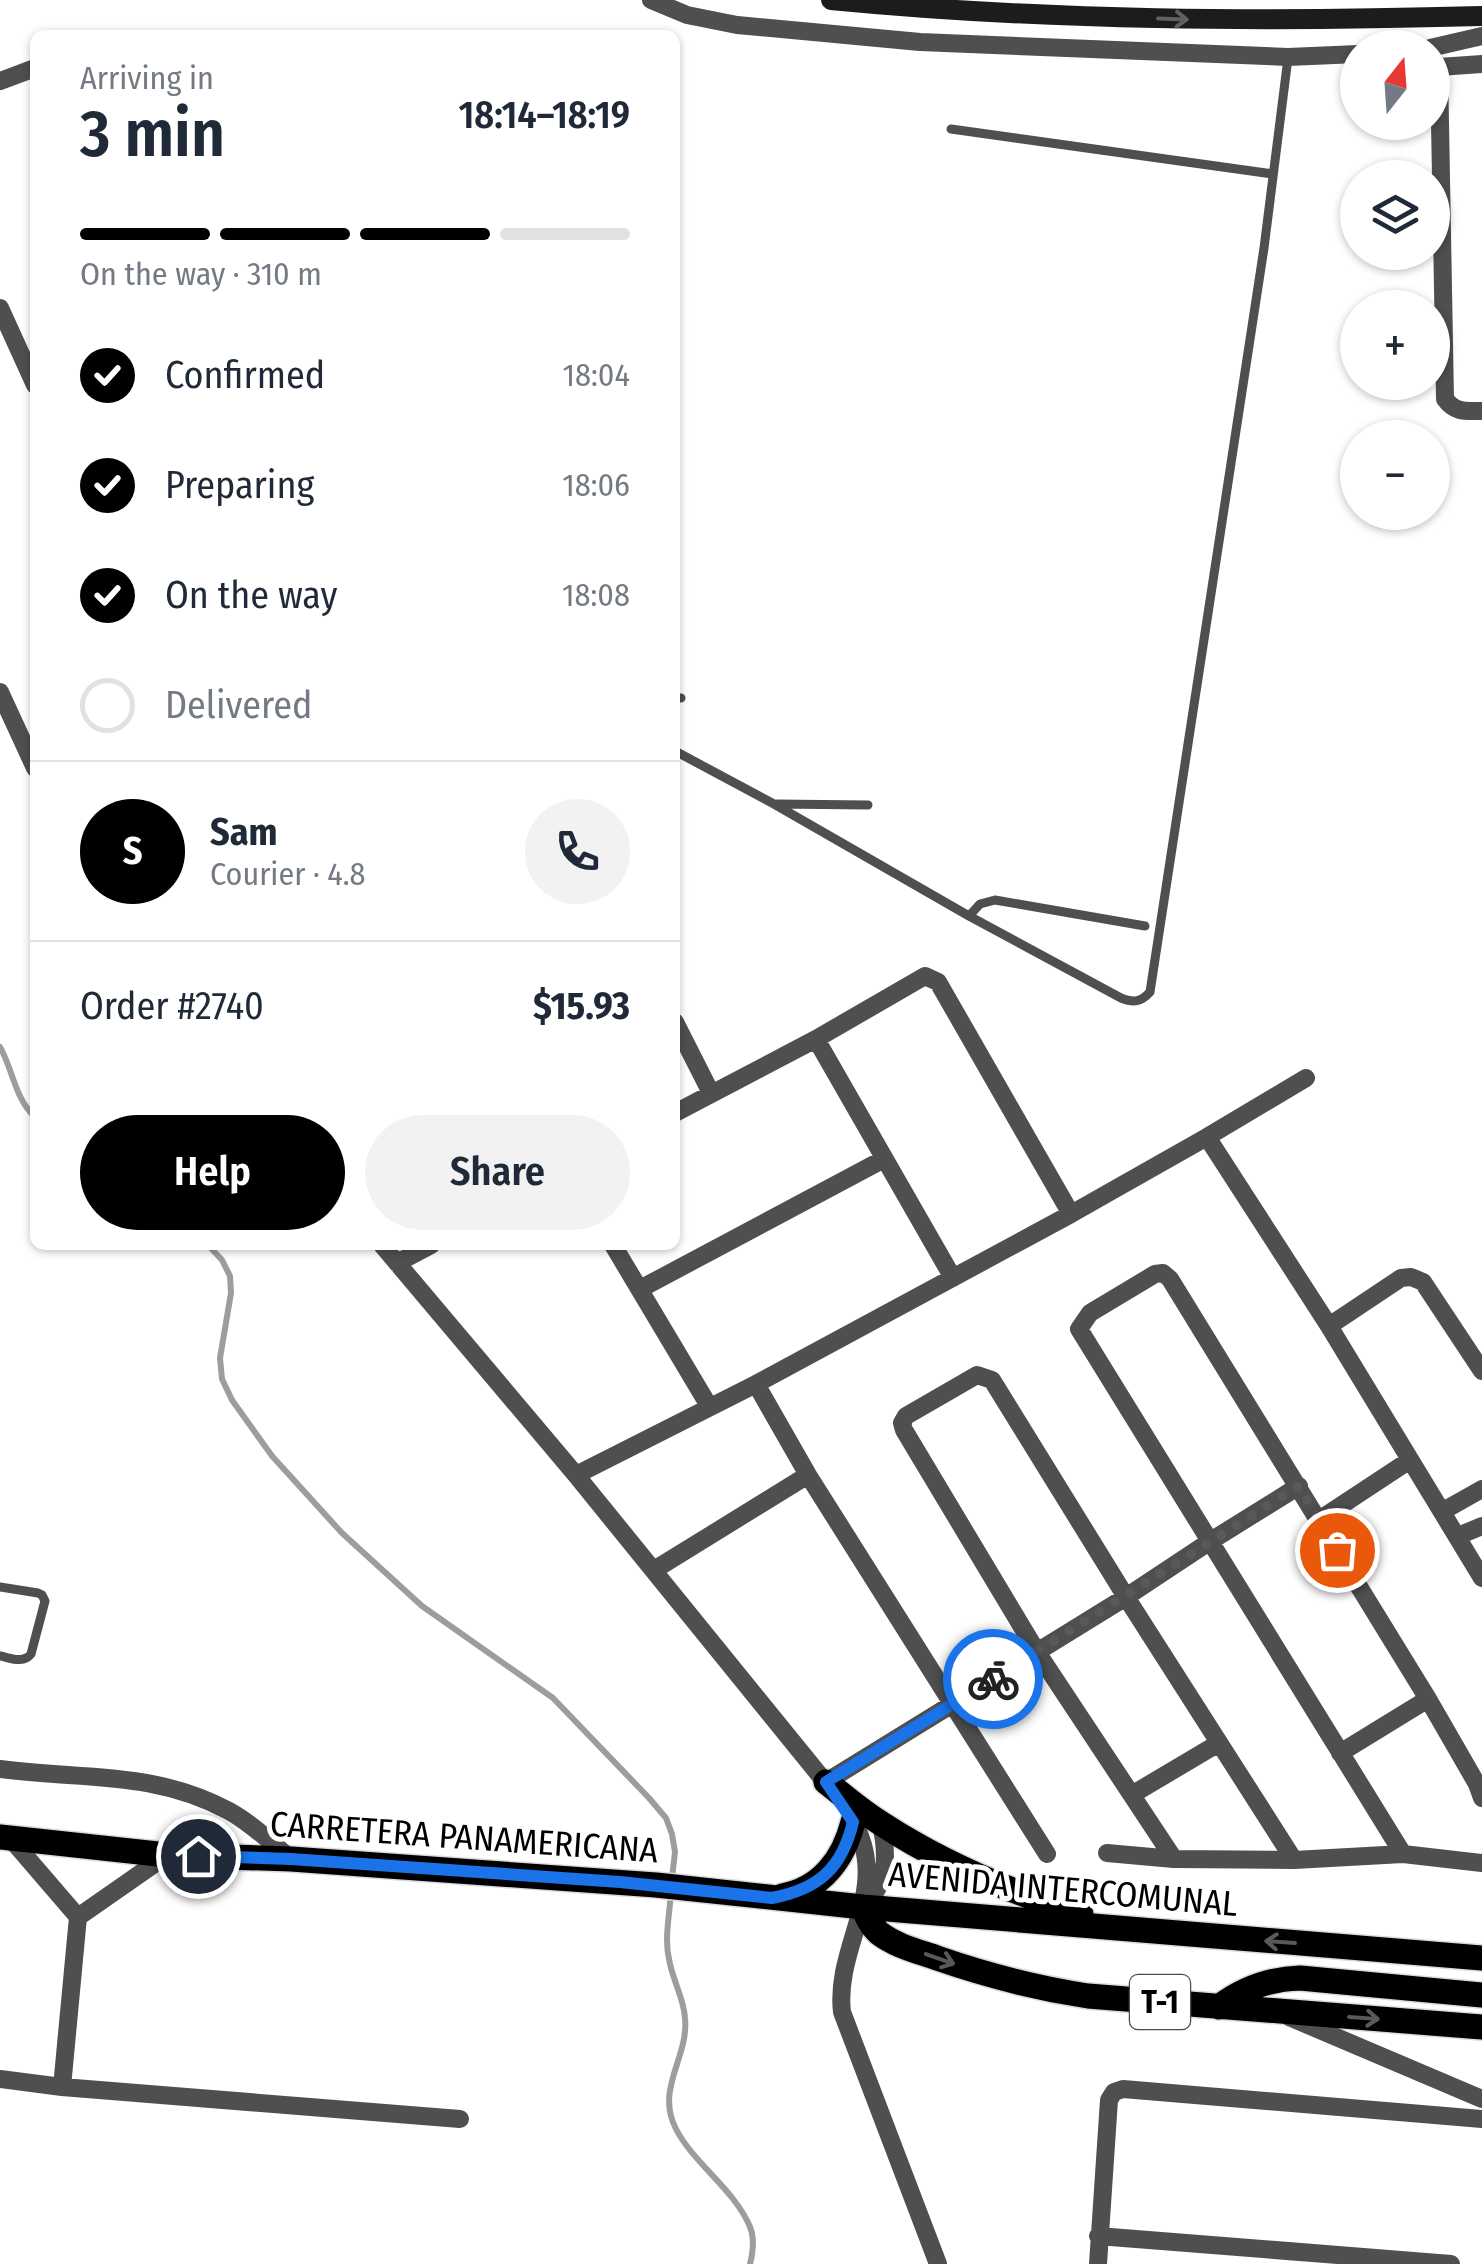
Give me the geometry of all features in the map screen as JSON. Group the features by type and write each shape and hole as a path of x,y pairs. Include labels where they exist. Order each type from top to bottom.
{"main road":[{"path":"826,1782 881,1824 978,1875 1124,1927"},
{"path":"772,1898 810,1886 826,1874 840,1859 853,1822"},
{"name":"CARRETERA PANAMERICANA","path":"5,1837 166,1855 291,1859 656,1885 863,1907"},
{"name":"AVENIDA INTERCOMUNAL","path":"1482,1958 863,1907 871,1925 899,1945 1050,1991 1482,2028"},
{"path":"1220,2007 1249,1988 1300,1978 1482,1995"}],"street":[{"path":"651,0 688,15 737,25 883,38 1288,57 1340,55"},
{"path":"831,0 986,13 1193,20 1482,16"},
{"path":"1450,43 1482,36"},
{"path":"1450,63 1482,64"},
{"path":"0,81 30,70"},
{"path":"1438,140 1444,400 1460,412 1482,412"},
{"path":"0,308 30,374"},
{"path":"0,692 30,757"},
{"path":"680,1111 925,976 938,982 1071,1214"},
{"path":"680,1032 712,1093"},
{"path":"816,1039 953,1278"},
{"path":"576,1475 756,1384 1071,1214 1306,1078"},
{"path":"1207,1137 1329,1326 1482,1578"},
{"path":"640,1289 884,1159"},
{"path":"386,1250 654,1570 826,1782 853,1822 865,1849 866,1862 863,1907 840,1995 842,2012 938,2264"},
{"path":"397,1263 422,1250"},
{"path":"615,1250 709,1406"},
{"path":"1403,1854 1079,1329 1090,1312 1155,1274 1170,1278 1428,1698 1482,1798"},
{"path":"1329,1326 1401,1278 1411,1277 1423,1282 1482,1372"},
{"path":"1174,1859 1037,1652 904,1430 906,1416 977,1375 992,1380 1294,1860"},
{"path":"756,1384 808,1475 1047,1854"},
{"path":"1319,1520 1410,1460"},
{"path":"654,1570 808,1475"},
{"path":"826,1782 1126,1598 1299,1486"},
{"path":"1443,1512 1482,1489"},
{"path":"1458,1536 1482,1526"},
{"path":"1340,1753 1428,1698"},
{"path":"1133,1794 1218,1743"},
{"path":"0,1768 122,1778 178,1789 232,1812 291,1859"},
{"path":"863,1907 874,1897 882,1879 886,1848 881,1824"},
{"path":"5,1837 78,1917 62,2086"},
{"path":"1106,1853 1174,1859 1294,1860 1403,1854 1482,1862"},
{"path":"78,1917 166,1855"},
{"path":"1275,2011 1482,2099"},
{"path":"0,2079 460,2119"},
{"path":"1098,2264 1109,2100 1114,2092 1123,2089 1482,2119"},
{"path":"1098,2236 1451,2264"}],"lane":[{"path":"680,754 1122,998 1133,1003 1150,992 1264,248 1288,57"},
{"path":"951,129 1273,174"},
{"path":"774,804 868,805"},
{"path":"969,916 980,904 994,900 1145,926"},
{"path":"0,1586 38,1594 45,1601 27,1659 0,1656"}],"waterway":[{"path":"0,1047 30,1112"},
{"path":"213,1250 230,1276 231,1293 220,1358 222,1379 232,1400 272,1456 342,1533 422,1606 553,1698 649,1798 666,1818 672,1834 672,1878"},
{"path":"671,1891 668,1951 685,2018 685,2033 671,2086 671,2114 684,2142 725,2189 750,2227 750,2264"}],"way so far":[{"path":"993,1679 1299,1486 1337,1550"}],"route":[{"path":"198,1856 620,1882 772,1898 792,1894 826,1874 840,1859 848,1841 853,1822 826,1782 993,1679"}]}
